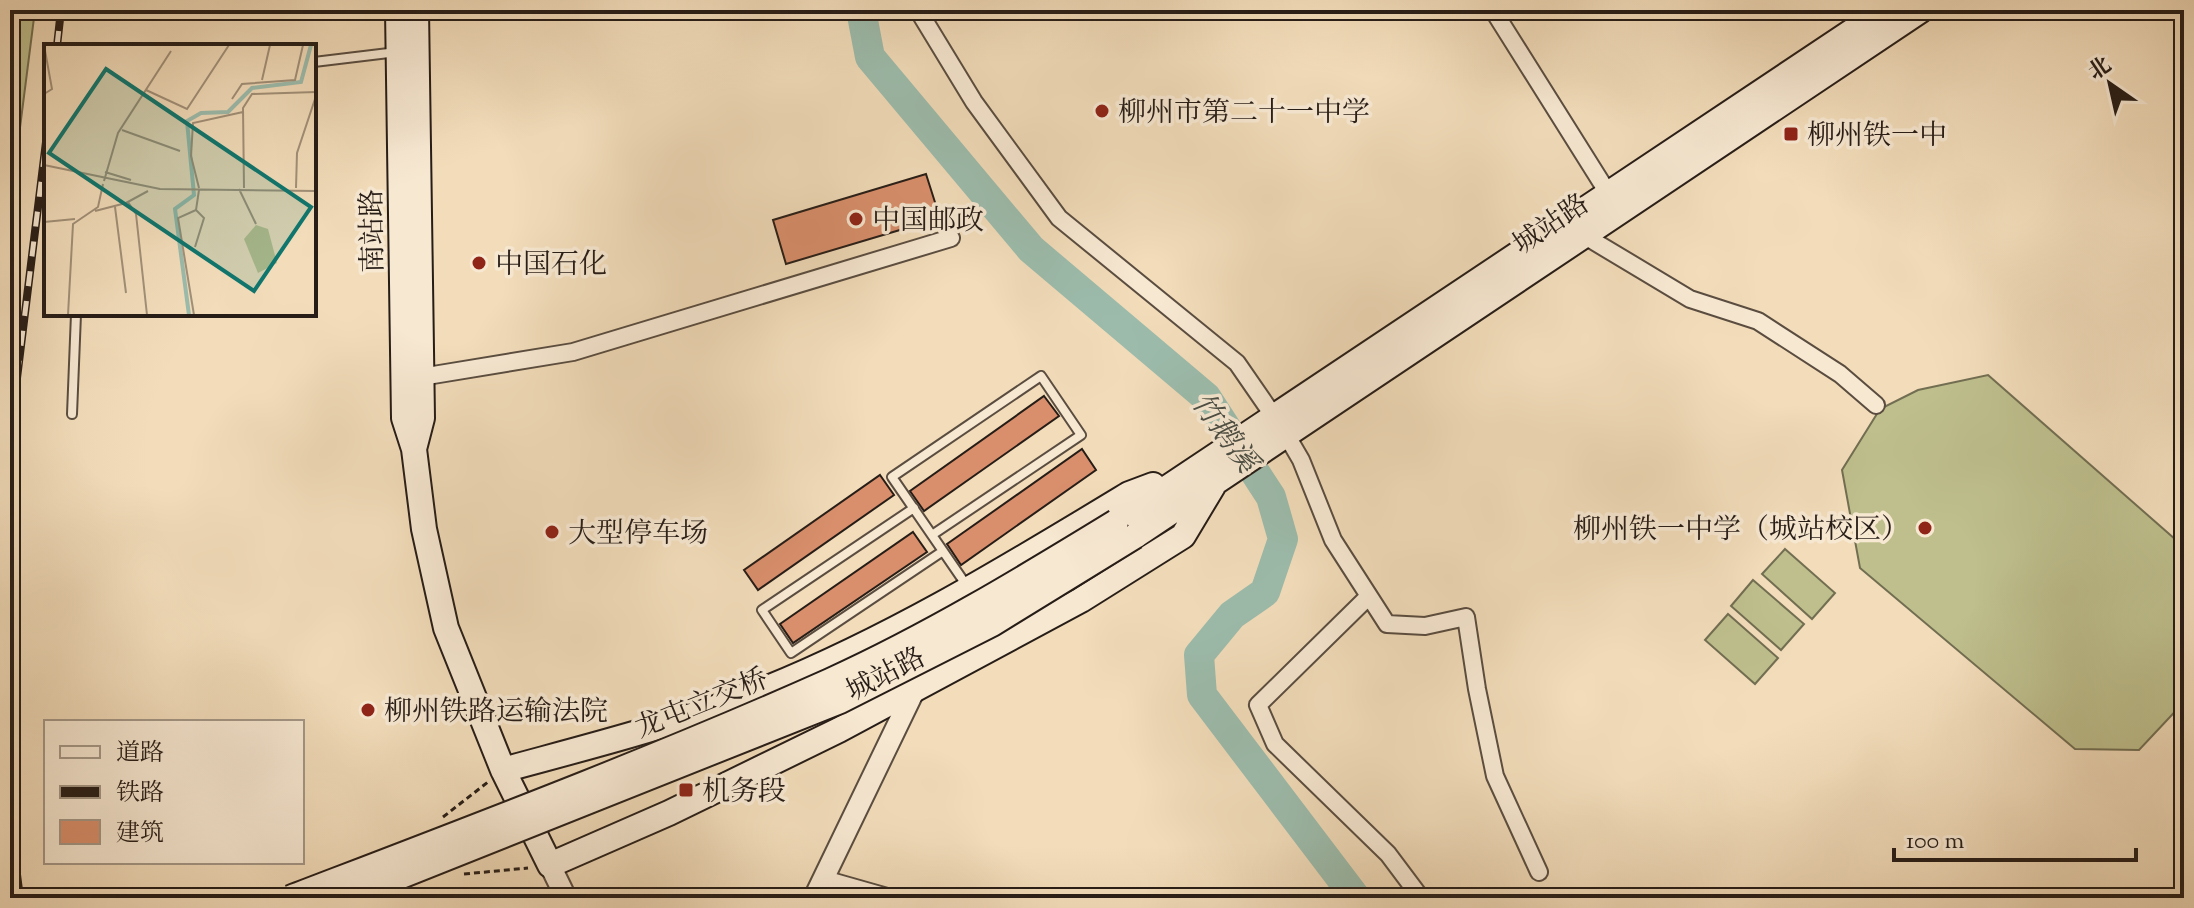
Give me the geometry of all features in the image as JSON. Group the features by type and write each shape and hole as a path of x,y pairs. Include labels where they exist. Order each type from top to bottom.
{"main road":[{"name":"南站路","path":"398,10 404,418 414,449 424,529 446,628 503,770 550,865"},
{"name":"南站路","path":"414,449 422,418 416,10"},
{"name":"城站路","path":"1578,227 1608,193 1884,10"},
{"name":"城站路","path":"1126,529 1578,227 1921,10"},
{"name":"城站路","path":"503,770 665,726 753,694 891,631 970,590 1129,494 1210,474"},
{"name":"城站路","path":"550,865 669,813 913,693 1081,600 1183,536 1210,474"},
{"name":"龙屯立交桥","path":"290,898 696,738 832,680 1126,529"},
{"name":"龙屯立交桥","path":"346,898 840,701 992,624 1126,529"}],"street":[{"path":"918,10 974,102 1059,218 1237,363 1275,431 1301,460 1333,540 1387,624 1425,626 1466,617 1495,776 1539,872"},
{"path":"1493,10 1608,193"},
{"path":"1578,227 1690,299 1758,321 1840,374 1876,405"},
{"path":"421,377 573,352 951,238"},
{"path":"1369,596 1258,705 1275,744 1388,854 1421,898"},
{"path":"814,898 913,693"},
{"path":"550,865 566,898"},
{"path":"824,879 891,898"}],"lane":[{"path":"316,62 398,52"},
{"path":"72,414 76,316"},
{"path":"932,535 1081,435 1041,376 892,477 914,508 932,535 970,590"},
{"path":"914,508 762,610 791,653 943,551"}],"green space":[{"path":"10,10 35,10 10,206"},
{"path":"1988,375 2184,547 2184,702 2139,750 2075,749 1860,568 1842,470 1880,409 1918,390"},
{"path":"1785,549 1835,593 1812,619 1762,574"},
{"path":"1753,580 1804,624 1781,650 1731,606"},
{"path":"1728,614 1778,658 1755,684 1705,640"}],"building":[{"path":"926,174 940,218 786,264 773,220"},
{"path":"1044,396 1059,416 924,511 910,491"},
{"path":"1082,449 1096,470 961,565 947,544"},
{"path":"880,475 894,495 758,590 744,570"},
{"path":"913,532 927,552 793,643 780,624"}],"waterway":[{"name":"竹鹅溪","path":"861,10 870,57 1031,249 1206,397 1271,497 1283,539 1265,592 1232,615 1199,655 1202,695 1356,898"}],"railway":[{"path":"57,44 61,10"},
{"path":"10,435 44,158"},
{"path":"10,820 20,898"}],"place":[{"name":"柳州市第二十一中学","path":"1102,111"},
{"name":"柳州铁一中","path":"1791,134"},
{"name":"中国邮政","path":"856,219"},
{"name":"中国石化","path":"479,263"},
{"name":"柳州铁一中学（城站校区）","path":"1925,528"},
{"name":"大型停车场","path":"552,532"},
{"name":"柳州铁路运输法院","path":"368,710"},
{"name":"机务段","path":"686,790"}]}
